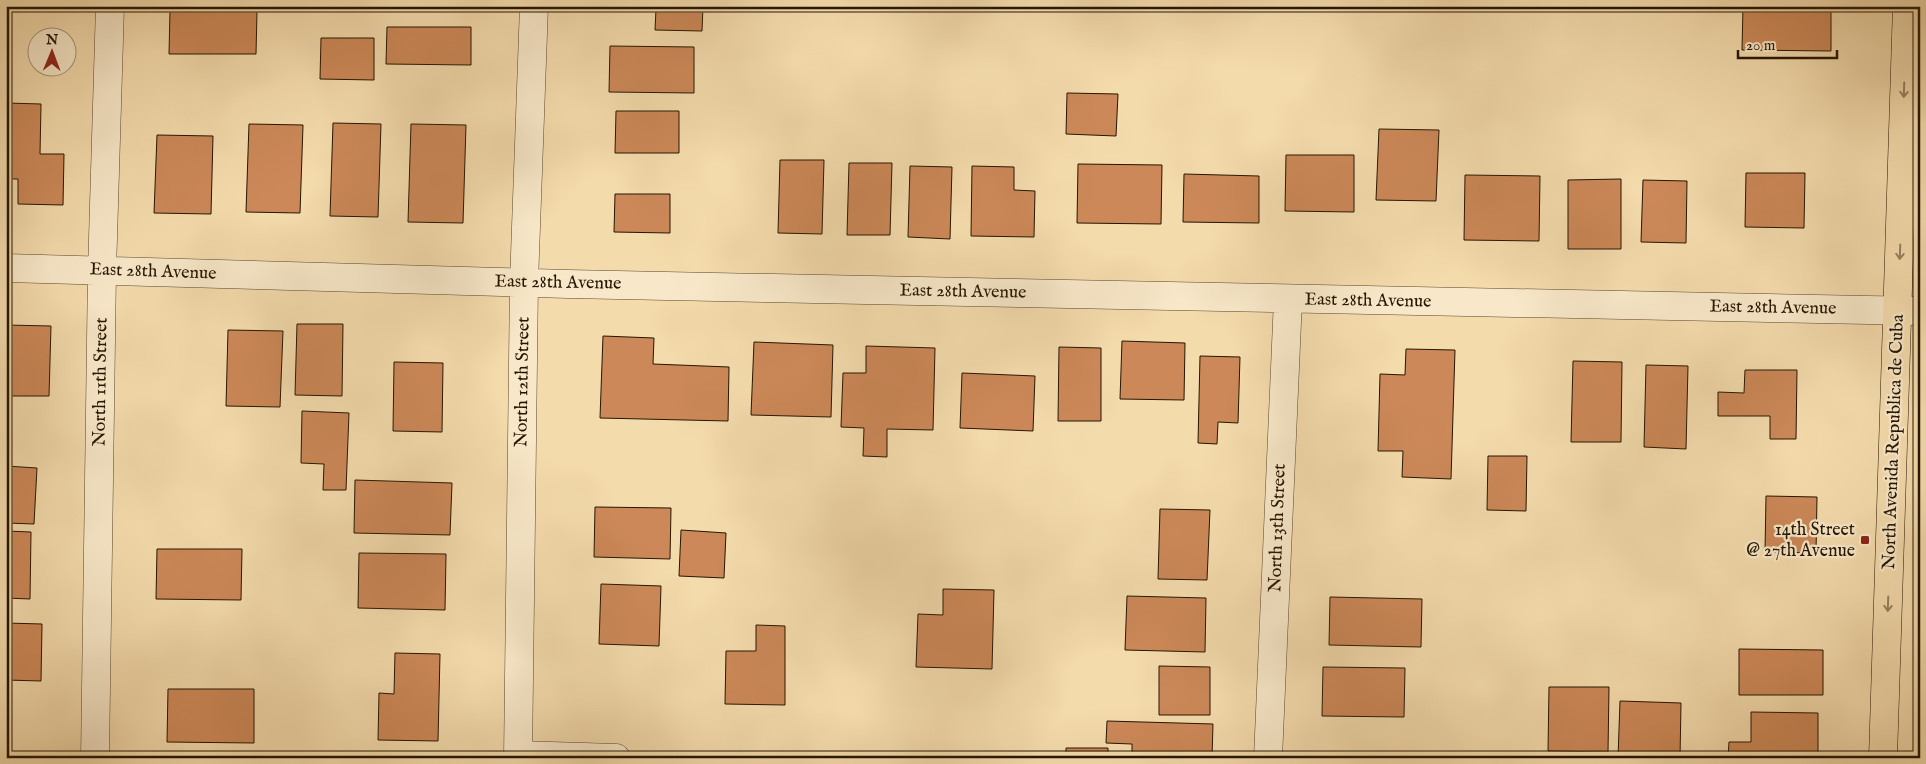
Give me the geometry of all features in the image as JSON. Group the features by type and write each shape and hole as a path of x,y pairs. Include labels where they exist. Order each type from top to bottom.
{"main road":[{"name":"North Avenida Republica de Cuba","path":"1883,758 1909,310 1907,6"}],"street":[{"name":"North 11th Street","path":"95,758 102,271 110,6"},
{"name":"North 12th Street","path":"518,756 524,282 534,6"},
{"name":"East 28th Avenue","path":"6,268 1288,299 1909,310"},
{"name":"North 13th Street","path":"1268,758 1288,299"},
{"path":"518,756 616,758"}],"building":[{"path":"609,6 703,6 702,31 655,30 656,9 609,8"},
{"path":"1743,6 1831,6 1831,51 1742,50"},
{"path":"170,10 257,11 256,54 169,54"},
{"path":"387,27 471,27 471,65 386,64"},
{"path":"321,38 374,38 374,80 320,79"},
{"path":"610,46 694,47 694,93 609,92"},
{"path":"1067,93 1118,94 1116,136 1066,134"},
{"path":"6,103 41,104 40,154 64,154 63,205 18,204 18,179 6,179"},
{"path":"616,111 679,111 679,153 615,153"},
{"path":"333,123 381,124 378,217 330,216"},
{"path":"249,124 303,125 300,213 246,212"},
{"path":"411,124 466,125 463,223 408,222"},
{"path":"1379,129 1439,130 1436,201 1376,200"},
{"path":"157,135 213,136 211,214 154,213"},
{"path":"1286,155 1354,155 1354,212 1285,211"},
{"path":"780,160 824,160 822,234 778,233"},
{"path":"849,163 892,163 890,235 847,235"},
{"path":"1078,164 1162,165 1161,224 1077,223"},
{"path":"910,166 952,167 950,239 908,237"},
{"path":"972,166 1014,167 1014,190 1035,191 1034,237 971,236"},
{"path":"1746,173 1805,173 1804,228 1745,227"},
{"path":"1184,174 1259,176 1259,223 1183,222"},
{"path":"1465,175 1540,176 1539,241 1464,240"},
{"path":"1621,179 1621,249 1568,249 1568,180"},
{"path":"1643,180 1687,181 1686,243 1641,242"},
{"path":"615,194 670,194 670,233 614,232"},
{"path":"297,324 343,324 342,396 295,395"},
{"path":"6,325 51,326 49,396 6,396"},
{"path":"228,330 283,331 280,407 226,406"},
{"path":"603,336 654,338 653,364 729,367 728,421 600,418"},
{"path":"1122,341 1185,343 1184,400 1120,399"},
{"path":"754,342 833,345 831,417 751,415"},
{"path":"866,346 935,348 933,430 887,429 887,457 863,456 864,428 841,427 843,373 866,373"},
{"path":"1059,347 1101,348 1101,421 1058,421"},
{"path":"1406,349 1455,350 1451,479 1402,477 1403,451 1378,451 1380,374 1405,375"},
{"path":"1200,356 1240,357 1238,423 1218,422 1217,444 1198,443"},
{"path":"1573,361 1622,362 1621,442 1571,442"},
{"path":"394,362 443,363 442,432 393,431"},
{"path":"1646,365 1688,366 1686,449 1644,447"},
{"path":"1745,370 1797,370 1796,439 1770,439 1770,416 1718,416 1718,392 1744,393"},
{"path":"962,373 1035,376 1033,431 960,428"},
{"path":"302,411 349,413 346,490 323,490 324,464 301,463"},
{"path":"1488,456 1527,456 1526,511 1487,510"},
{"path":"6,466 37,468 34,524 6,523"},
{"path":"355,480 452,483 450,535 354,533"},
{"path":"1766,496 1817,497 1816,553 1765,552"},
{"path":"595,507 671,508 670,559 594,557"},
{"path":"1160,509 1210,510 1207,580 1158,579"},
{"path":"681,530 726,533 724,578 679,576"},
{"path":"6,531 31,532 30,599 6,598"},
{"path":"157,549 242,549 241,600 156,599"},
{"path":"359,553 446,554 445,610 358,608"},
{"path":"601,584 661,586 659,646 599,644"},
{"path":"943,589 994,590 992,669 916,667 918,614 943,615"},
{"path":"1127,596 1206,598 1205,652 1125,650"},
{"path":"1330,597 1422,599 1421,647 1329,645"},
{"path":"6,623 42,624 41,681 6,680"},
{"path":"756,625 785,626 785,705 725,704 726,651 756,651"},
{"path":"1739,649 1823,650 1823,695 1739,695"},
{"path":"395,653 440,654 438,741 378,740 379,693 394,694"},
{"path":"1159,666 1210,667 1210,715 1159,715"},
{"path":"1323,667 1405,668 1404,717 1322,716"},
{"path":"1549,687 1609,687 1608,752 1548,751"},
{"path":"168,689 254,689 254,743 167,742"},
{"path":"1620,701 1681,703 1680,758 1618,758"},
{"path":"1751,712 1818,713 1818,758 1728,758 1729,742 1751,742"},
{"path":"1107,721 1213,724 1212,758 1132,758 1132,744 1106,743"},
{"path":"1066,748 1108,748 1108,758 1066,758"},
{"path":"1326,753 1402,754 1402,758 1326,758"}],"place":[{"name":"14th Street @ 27th Avenue","path":"1865,540"}]}
